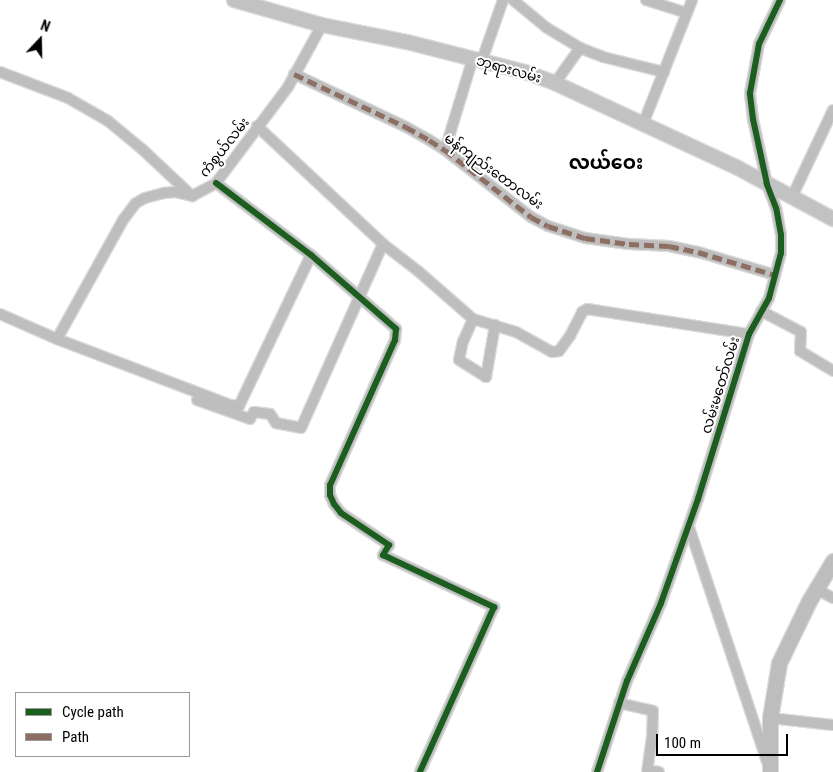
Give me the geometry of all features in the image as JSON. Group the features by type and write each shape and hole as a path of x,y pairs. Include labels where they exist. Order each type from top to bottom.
{"main road":[{"path":"770,772 770,718 779,663 816,589 833,561"}],"street":[{"name":"ဘုရားလမ်း","path":"234,0 269,5 322,25 478,59 525,72 555,83 736,167 833,219"},
{"path":"445,150 478,59 503,0"},
{"path":"513,0 547,28 580,48 602,57 664,72"},
{"path":"646,0 687,13"},
{"path":"643,124 692,0"},
{"name":"လမ်းမတော်လမ်း","path":"597,772 619,703 661,603 689,527 749,334 769,298 781,253 781,234 776,208 767,184 750,93 759,44 780,0"},
{"name":"ကံစွယ်လမ်း","path":"192,196 216,183 288,87 322,25"},
{"path":"555,83 580,48"},
{"path":"0,72 68,98 108,121 142,149 192,196"},
{"name":"မန်ကျည်းတောလမ်း","path":"294,74 406,127 445,150 502,196 548,226 585,238 629,244 669,246 698,252 775,275"},
{"path":"792,197 833,110"},
{"path":"257,126 383,244 418,271 473,320 521,334 552,352 559,350 570,336 582,312 587,309 749,334"},
{"path":"216,183 311,255 391,322 396,329 397,335 330,485 330,495 341,513 389,545 383,555 494,607 420,772"},
{"path":"57,339 123,220 136,203 145,198 164,193 175,192 192,196"},
{"path":"197,400 250,419 254,412 270,414 276,423 301,428 383,244"},
{"path":"0,314 57,339 239,406 311,255"},
{"path":"761,311 801,332 800,351 833,371"},
{"path":"473,320 463,342 459,360 486,376 495,325"},
{"path":"689,527 770,772"},
{"path":"816,589 833,598"},
{"path":"619,703 653,711 654,720 647,771 659,772"},
{"path":"770,718 833,725"}],"marked path":[{"path":"294,74 406,127 429,140 445,150 531,217 548,226 585,238 629,244 669,246 698,252 775,275"}],"cycle path":[{"path":"597,772 627,681 661,603 698,499 749,334 769,298 781,253 781,235 776,208 767,184 753,119 750,93 759,44 780,0"},
{"path":"216,183 311,255 396,329 395,340 330,485 330,495 334,504 341,513 389,545 383,555 494,607 420,772"}],"district":[{"name":"လယ်ဝေး","path":"606,163"}]}
